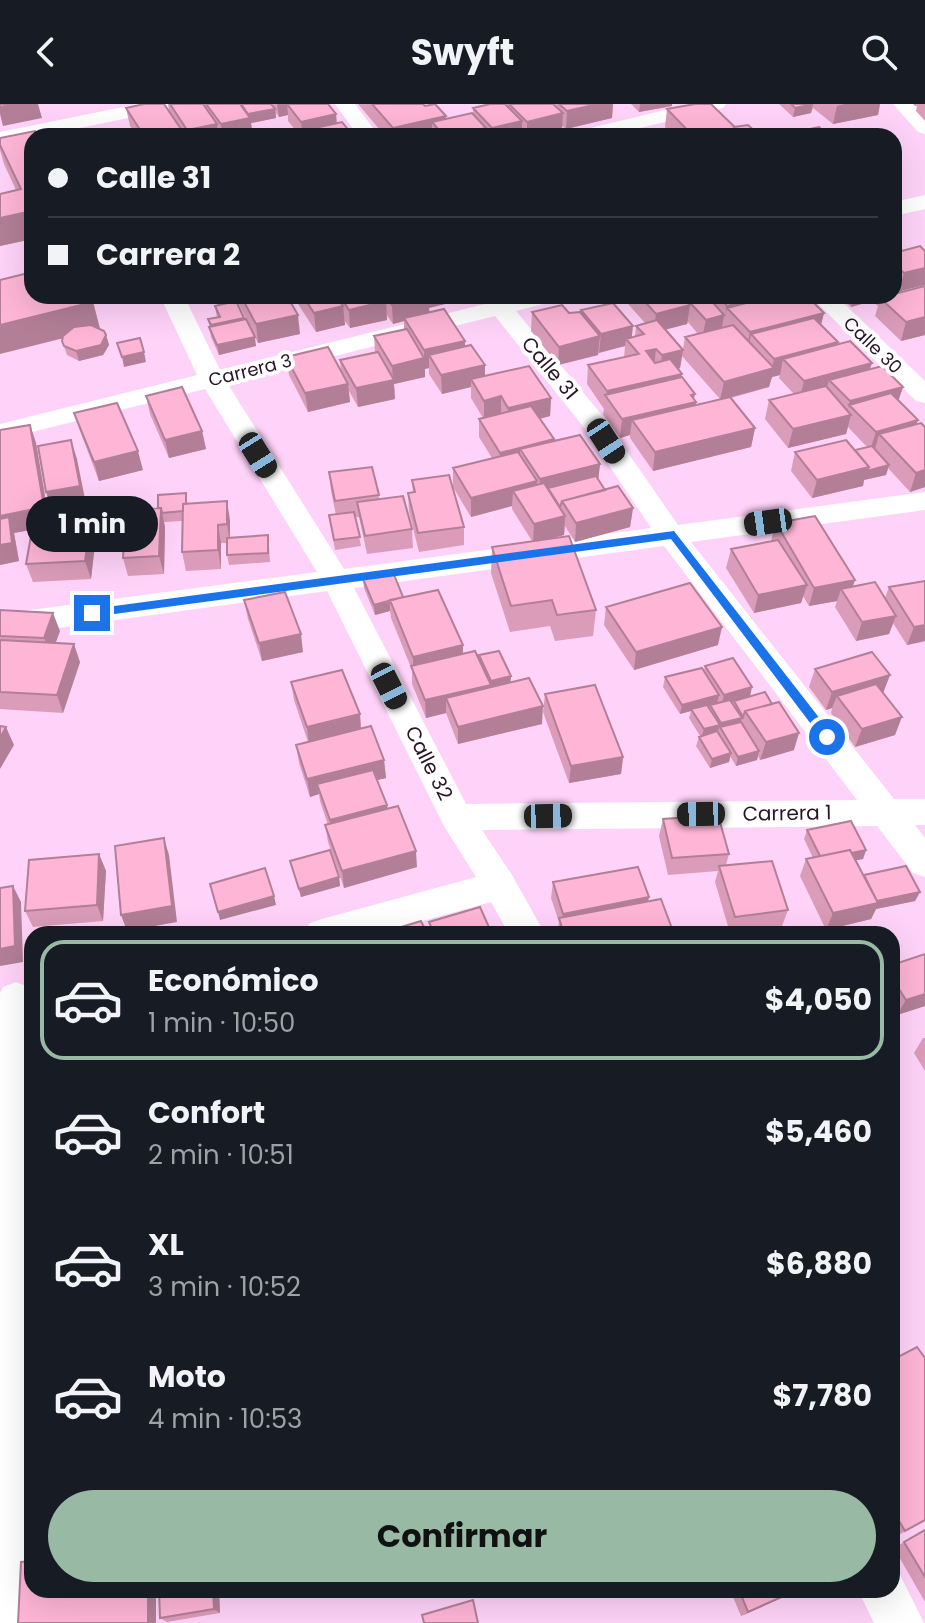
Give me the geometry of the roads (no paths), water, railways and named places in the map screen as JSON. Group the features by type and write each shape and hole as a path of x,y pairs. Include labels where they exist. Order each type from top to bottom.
{"street":[{"path":"47,128 168,104"},
{"path":"345,104 363,128"},
{"path":"623,104 647,128"},
{"path":"651,128 716,104"},
{"path":"903,104 925,128"},
{"path":"0,138 24,133"},
{"path":"902,207 925,202"},
{"name":"Calle 32","path":"176,304 212,380 336,580 456,817 523,926"},
{"name":"Carrera 3","path":"0,432 212,380 488,304"},
{"name":"Calle 31","path":"497,304 592,420 649,507 674,535 925,863"},
{"name":"Calle 30","path":"830,304 925,395"},
{"path":"0,625 925,501"},
{"name":"Carrera 1","path":"456,817 925,812"},
{"path":"351,926 500,885"},
{"path":"14,1623 16,998"},
{"path":"886,1598 900,1623"}]}
